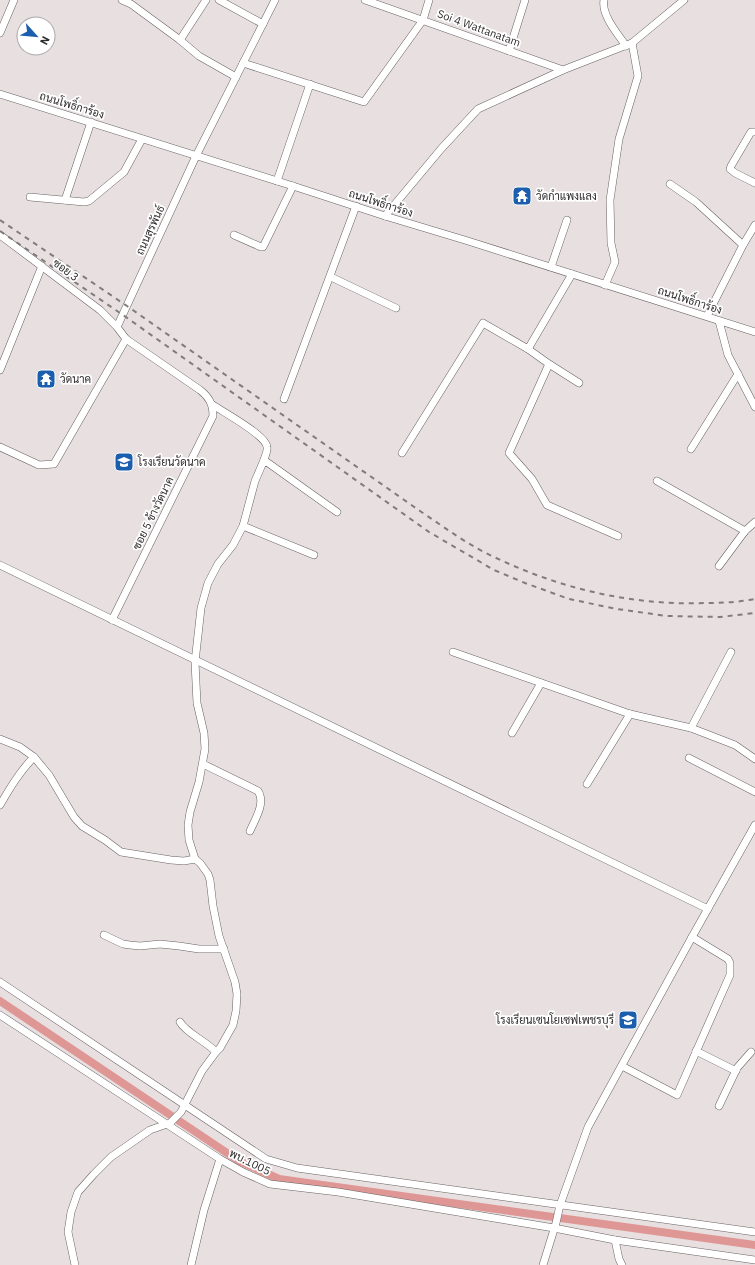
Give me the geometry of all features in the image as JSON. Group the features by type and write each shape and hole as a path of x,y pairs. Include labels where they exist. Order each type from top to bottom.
{"street":[{"path":"0,33 14,0"},
{"path":"122,0 131,4 199,56 236,77"},
{"path":"180,40 206,0"},
{"path":"219,0 263,24"},
{"name":"ถนนสุรพันธ์","path":"117,327 196,156 275,0"},
{"name":"Soi 4 Wattanatam","path":"366,0 563,70"},
{"path":"243,63 364,102 423,20 429,0"},
{"path":"510,51 525,0"},
{"path":"604,0 604,9 612,26 629,44 638,76 619,139 610,200 611,243 615,262 605,285"},
{"path":"385,216 441,149 478,109 563,70 629,44 684,0"},
{"path":"276,181 310,84"},
{"name":"ถนนโพธิ์การ้อง","path":"0,94 755,332"},
{"path":"65,200 91,122"},
{"path":"755,132 751,132 730,166 730,169 735,173 755,183"},
{"path":"30,197 84,202 95,197 124,172 142,139"},
{"path":"670,184 696,202 743,245"},
{"path":"234,235 261,248 263,247 294,186"},
{"path":"284,399 331,277 356,206"},
{"path":"551,268 567,220"},
{"path":"707,316 743,245 755,225"},
{"name":"ซอย 3","path":"0,235 100,310 117,327"},
{"path":"0,370 2,356 42,266"},
{"path":"528,349 572,274"},
{"path":"331,277 396,308"},
{"path":"719,321 728,355 755,407"},
{"path":"402,453 483,323 528,349 579,383"},
{"path":"75,1265 68,1232 71,1212 78,1192 111,1157 150,1130 168,1124 181,1112 202,1071 220,1048 233,1026 236,1011 235,982 219,936 210,880 208,874 195,858 189,840 188,825 190,812 200,782 205,749 204,733 197,703 195,660 201,608 208,583 218,564 233,544 243,526 255,481 268,448 260,436 213,405 207,395 126,339 117,327"},
{"path":"0,447 39,465 45,466 54,464 126,339"},
{"path":"549,364 508,453 532,479 547,505 618,536"},
{"path":"691,449 738,374"},
{"name":"ซอย 5 ข้างวัดนาค","path":"112,620 213,416 213,405"},
{"path":"264,460 337,512"},
{"path":"657,480 745,531"},
{"path":"719,566 745,531 755,522"},
{"path":"243,526 314,555"},
{"path":"0,565 708,909"},
{"path":"453,652 630,714 691,728 735,745 755,759"},
{"path":"691,728 731,652"},
{"path":"512,733 541,683"},
{"path":"587,784 630,714"},
{"path":"0,739 20,747 34,757 49,774 74,817 82,826 121,852 171,860 184,861 195,858"},
{"path":"0,805 25,766 34,757"},
{"path":"689,758 755,792"},
{"path":"202,764 258,791 261,796 261,802 250,831"},
{"path":"543,1265 560,1205 588,1127 755,825"},
{"path":"104,935 123,944 134,946 160,944 199,950 224,949"},
{"path":"622,1066 677,1095 730,975 730,963 728,959 692,937"},
{"path":"0,982 266,1159 284,1165 755,1232"},
{"name":"พบ.1005","path":"0,1015 220,1159 243,1172 270,1184 338,1192 555,1226 615,1240 755,1260"},
{"path":"180,1022 182,1027 207,1043 216,1052"},
{"path":"696,1051 736,1071"},
{"path":"719,1106 736,1071 751,1052"},
{"path":"191,1265 204,1210 220,1159"},
{"path":"615,1240 619,1259 622,1265"}],"waterway":[{"path":"0,1001 239,1161 279,1179 755,1245"}],"railway":[{"path":"0,220 127,306 420,511 484,552 537,575 564,584 592,592 620,597 678,603 725,603 755,599"},
{"path":"0,231 123,315 429,532 494,570 569,599 617,609 667,616 720,617 755,613"}],"place":[{"name":"วัดกำแพงแลง","path":"522,196"},
{"name":"วัดนาค","path":"46,379"},
{"name":"โรงเรียนวัดนาค","path":"124,462"},
{"name":"โรงเรียนเซนโยเซฟเพชรบุรี","path":"628,1020"}]}
